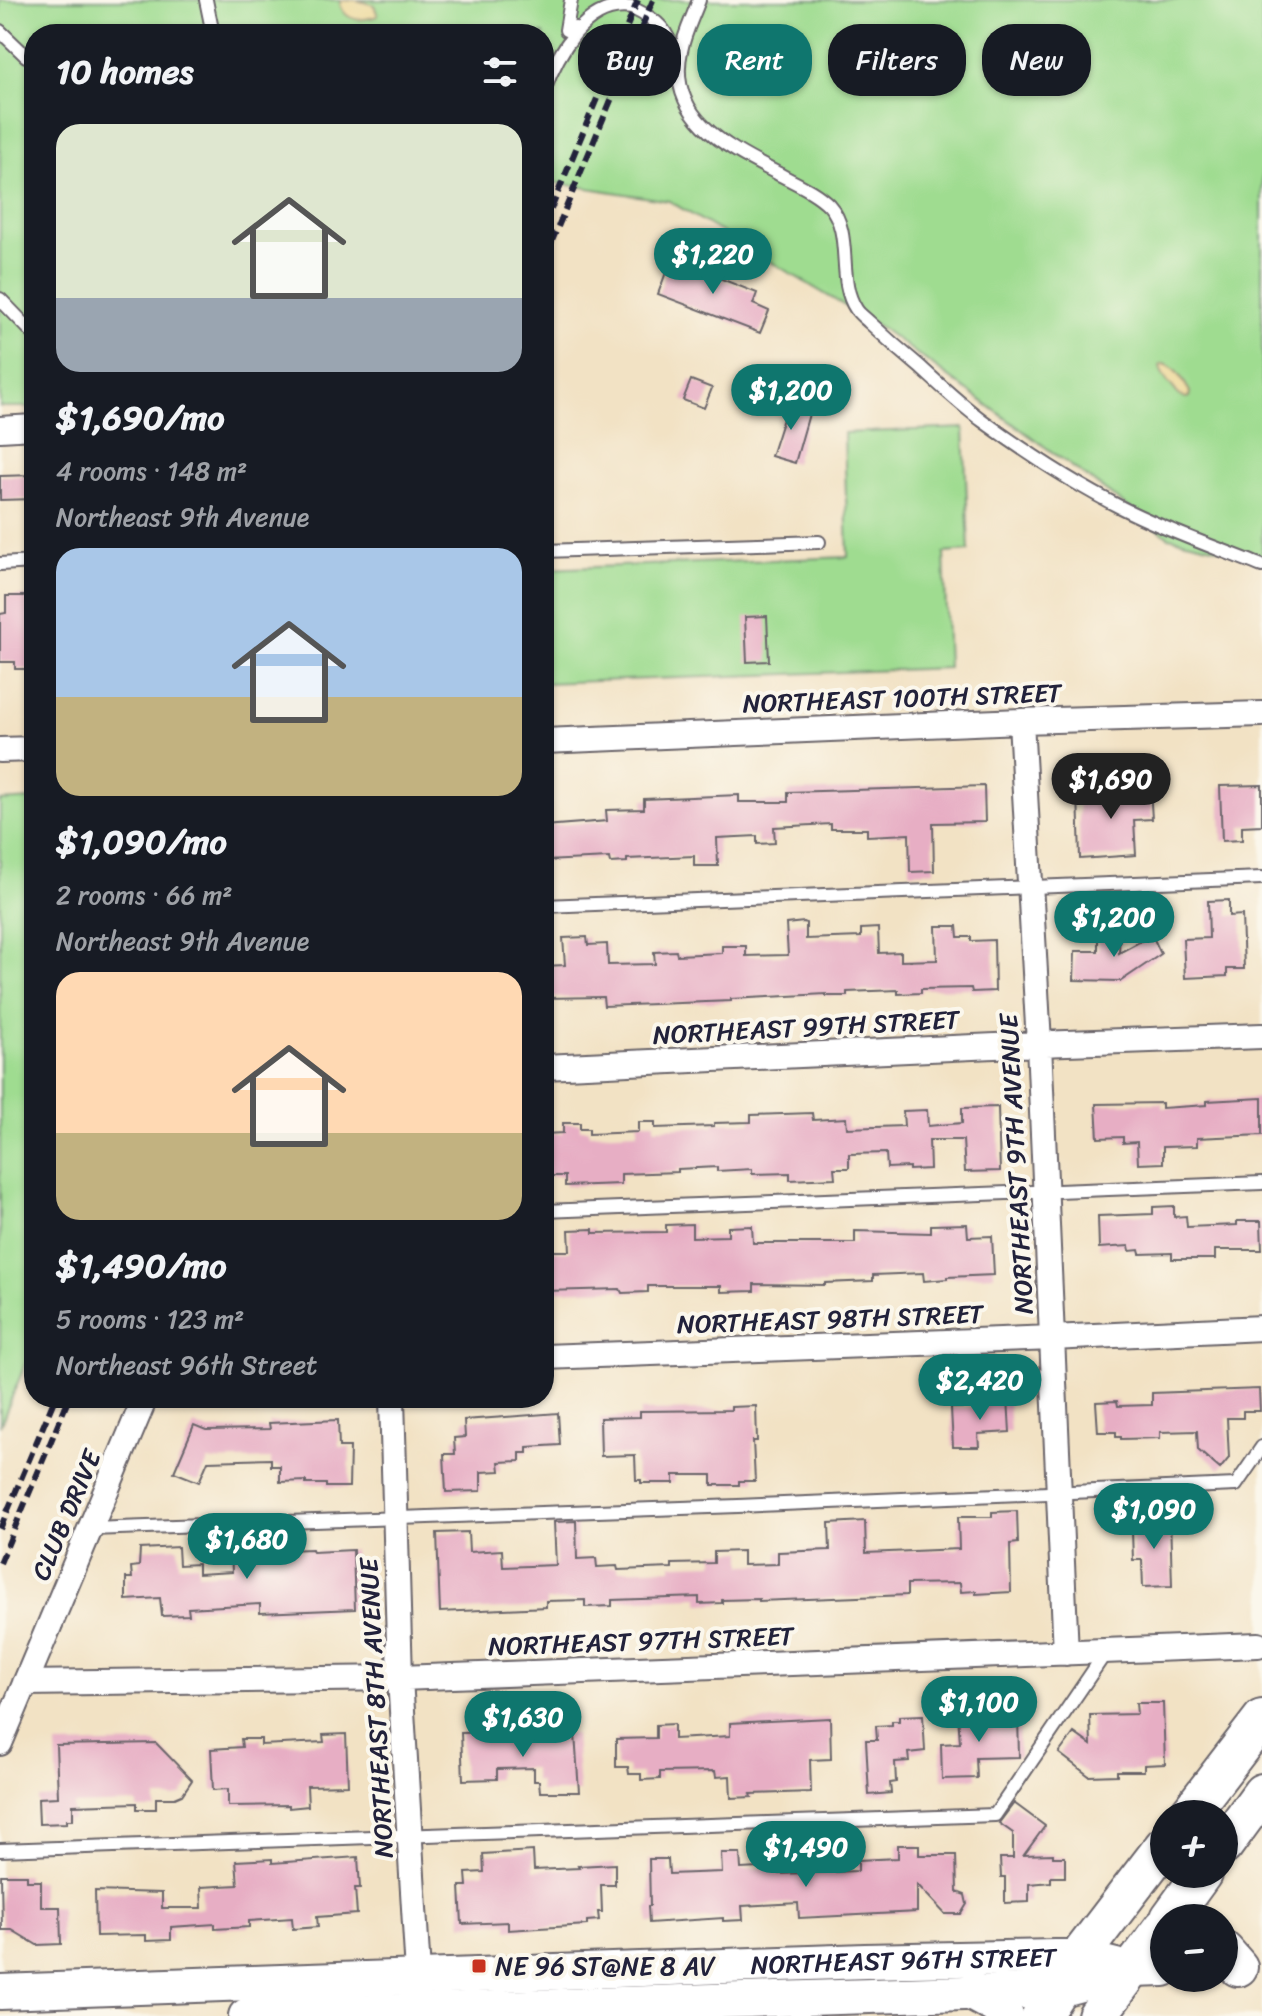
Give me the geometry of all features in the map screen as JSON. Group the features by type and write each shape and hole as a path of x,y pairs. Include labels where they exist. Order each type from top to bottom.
{"main road":[{"path":"1200,1800 1262,1719"},
{"path":"1238,1826 1262,1793"},
{"path":"1049,2003 1079,1957 1150,1864"},
{"path":"1097,2016 1148,1970"},
{"path":"973,1992 999,2006 1004,2016"}],"street":[{"path":"0,429 24,428"},
{"name":"NORTHEAST 100TH STREET","path":"554,741 1262,714"},
{"name":"NORTHEAST 9TH AVENUE","path":"1021,721 1039,1044 1066,1653"},
{"path":"0,750 24,749"},
{"name":"NORTHEAST 99TH STREET","path":"554,1067 1262,1036"},
{"name":"NORTHEAST 98TH STREET","path":"554,1357 1262,1328"},
{"name":"CLUB DRIVE","path":"0,1743 141,1408"},
{"name":"NORTHEAST 8TH AVENUE","path":"392,1408 400,1678 419,2002"},
{"name":"NORTHEAST 97TH STREET","path":"25,1683 400,1678 1258,1645"},
{"name":"NORTHEAST 96TH STREET","path":"246,2016 865,1961 1079,1957 1148,1970"},
{"name":"NORTHEAST 96TH STREET","path":"0,1992 419,2002 850,2001 973,1992 1049,2003 1148,1970"}],"lane":[{"path":"206,0 211,24"},
{"path":"554,65 570,29 571,0"},
{"path":"681,52 699,0"},
{"path":"570,29 599,7 622,3 659,24"},
{"path":"0,31 24,54"},
{"path":"681,84 687,104 709,132 821,197 832,209 842,235 844,265 856,309 957,400 1057,471 1100,496 1186,537 1262,566"},
{"path":"0,299 24,324"},
{"path":"554,551 819,542"},
{"path":"0,564 24,563"},
{"path":"554,906 1262,878"},
{"path":"554,1211 1262,1183"},
{"path":"91,1529 1236,1485 1262,1447"},
{"path":"0,1850 995,1815 1107,1651"}],"green space":[{"path":"0,0 1262,0 1262,558 1169,537 880,327 669,201 554,183 554,24 24,24 24,407 0,407"},
{"path":"964,428 969,551 944,553 948,668 554,683 554,569 848,557 844,433"},
{"path":"24,800 24,1367 0,1426 0,801"}],"sand":[{"path":"342,0 374,5 378,16 351,18 340,5"},
{"path":"1163,364 1179,375 1190,392 1189,397 1179,396 1163,374 1160,366"}],"building":[{"path":"671,259 757,293 753,304 769,311 760,333 658,294"},
{"path":"691,380 712,388 704,408 683,400"},
{"path":"789,400 811,407 795,463 771,456"},
{"path":"24,475 24,499 0,500 0,476"},
{"path":"6,596 24,596 24,669 15,669 15,662 0,662 0,614 6,613"},
{"path":"767,616 769,661 747,662 745,617"},
{"path":"1262,785 1262,825 1242,826 1242,840 1222,841 1220,786"},
{"path":"984,786 985,822 933,823 934,871 910,872 909,834 867,836 867,829 831,829 831,824 774,827 775,843 757,844 757,836 717,838 718,866 694,866 694,856 627,859 627,862 610,863 609,858 554,861 554,825 607,821 606,810 644,809 644,799 739,795 739,802 788,802 788,792"},
{"path":"1150,788 1152,819 1134,820 1136,855 1080,859 1078,792"},
{"path":"1229,900 1229,916 1242,915 1244,969 1227,969 1227,976 1185,978 1183,939 1209,938 1208,901"},
{"path":"806,923 806,939 861,937 861,929 878,928 879,953 901,952 901,961 937,960 936,926 957,926 958,937 971,937 971,941 994,940 995,991 921,989 921,993 898,994 898,990 847,992 847,996 826,994 604,1006 603,997 554,998 554,966 565,965 563,938 587,937 588,945 607,944 608,965 655,964 654,952 676,951 677,955 722,953 722,946 746,946 746,956 788,955 786,924"},
{"path":"1098,932 1120,932 1119,953 1152,935 1161,954 1121,981 1074,980 1075,951 1098,951"},
{"path":"1262,1098 1262,1135 1197,1138 1197,1146 1163,1147 1163,1163 1138,1164 1137,1142 1123,1143 1123,1137 1098,1138 1096,1104 1162,1103 1162,1108 1207,1105 1207,1101"},
{"path":"998,1107 1000,1171 965,1172 963,1140 929,1140 930,1169 887,1168 886,1153 849,1154 849,1168 834,1168 835,1178 790,1180 790,1173 752,1174 752,1169 717,1171 717,1167 621,1174 621,1184 565,1186 565,1176 554,1176 554,1133 563,1133 563,1123 580,1123 580,1129 589,1129 589,1134 638,1132 638,1122 655,1122 655,1128 714,1126 714,1123 751,1122 751,1115 812,1113 813,1120 846,1118 847,1128 904,1126 903,1111 927,1110 928,1126 962,1123 962,1108"},
{"path":"1174,1206 1174,1217 1186,1216 1187,1227 1261,1221 1262,1250 1215,1250 1215,1259 1172,1259 1172,1253 1140,1254 1139,1250 1130,1251 1129,1246 1099,1248 1098,1216 1153,1214 1153,1207"},
{"path":"692,1224 692,1237 728,1236 728,1227 752,1226 753,1243 855,1243 855,1231 931,1233 931,1225 967,1224 968,1237 992,1236 994,1275 924,1281 923,1273 873,1275 873,1281 825,1285 754,1284 754,1291 721,1292 721,1286 648,1286 648,1292 622,1293 620,1289 554,1291 554,1251 570,1251 569,1230 593,1229 593,1233 666,1232 666,1225"},
{"path":"1259,1389 1260,1411 1243,1411 1243,1418 1227,1418 1229,1458 1220,1469 1198,1450 1197,1431 1160,1432 1160,1438 1121,1439 1116,1437 1116,1432 1098,1432 1096,1402 1117,1401 1118,1406 1152,1405 1152,1393"},
{"path":"1008,1398 1010,1432 978,1434 979,1447 953,1447 951,1408 984,1407 983,1399"},
{"path":"756,1406 757,1441 753,1441 755,1481 739,1481 739,1485 712,1485 712,1475 674,1475 674,1483 641,1483 641,1480 636,1480 635,1455 601,1456 600,1418 640,1417 640,1411 731,1410 731,1407"},
{"path":"558,1413 560,1445 527,1447 527,1453 520,1453 520,1461 499,1462 500,1471 481,1472 481,1491 446,1492 444,1454 455,1454 454,1438 465,1437 464,1420"},
{"path":"338,1420 339,1447 350,1447 349,1487 326,1487 326,1484 306,1484 306,1481 280,1482 280,1466 271,1466 271,1459 208,1461 199,1482 174,1472 194,1425 206,1430 270,1429 269,1423"},
{"path":"1017,1511 1018,1543 1010,1544 1011,1592 961,1592 960,1583 907,1584 907,1595 722,1600 722,1603 699,1604 699,1597 612,1600 612,1606 585,1607 585,1600 546,1601 546,1607 440,1612 437,1533 468,1532 469,1552 502,1550 503,1567 556,1565 554,1522 576,1521 577,1559 596,1558 597,1567 617,1566 618,1570 672,1568 672,1564 714,1563 714,1552 743,1551 743,1565 778,1564 778,1552 830,1550 829,1523 865,1521 866,1553 959,1549 958,1517 992,1517 992,1512"},
{"path":"1170,1516 1172,1586 1143,1587 1142,1560 1133,1560 1132,1531 1143,1531 1143,1517"},
{"path":"178,1547 179,1565 198,1564 198,1574 232,1572 231,1549 353,1550 355,1609 260,1613 260,1604 188,1608 189,1615 162,1616 160,1598 126,1600 126,1578 132,1578 131,1567 139,1566 140,1549"},
{"path":"1136,1703 1163,1703 1165,1764 1144,1765 1144,1771 1117,1771 1117,1775 1089,1776 1059,1753 1074,1733 1091,1745 1090,1715 1137,1714"},
{"path":"958,1714 1018,1716 1019,1757 976,1758 977,1778 942,1779 941,1744 960,1743"},
{"path":"923,1715 925,1751 908,1753 909,1761 895,1762 896,1782 890,1783 891,1793 869,1795 866,1740 877,1740 876,1726 892,1725 892,1721 899,1721 899,1716"},
{"path":"830,1718 831,1759 810,1760 811,1792 751,1794 752,1797 731,1798 730,1776 716,1777 715,1771 660,1772 660,1779 641,1780 641,1774 629,1774 628,1767 616,1767 616,1739 656,1738 656,1725 674,1724 674,1739 730,1736 730,1723"},
{"path":"499,1732 500,1739 557,1738 557,1734 575,1734 579,1792 540,1792 539,1781 534,1781 534,1768 497,1769 497,1779 463,1780 461,1733"},
{"path":"346,1734 348,1785 307,1786 308,1806 228,1806 228,1789 213,1790 211,1749 242,1747 241,1739 261,1739 261,1745 324,1742 323,1735"},
{"path":"156,1743 192,1780 182,1795 156,1798 156,1809 137,1809 137,1803 73,1805 73,1820 39,1824 38,1798 58,1797 56,1745"},
{"path":"1014,1803 1045,1826 1024,1855 1053,1854 1053,1857 1065,1857 1065,1877 1051,1877 1051,1882 1029,1884 1029,1902 1005,1903 1005,1877 1001,1877 1000,1858 1013,1858 1013,1833 999,1823"},
{"path":"898,1845 919,1845 919,1855 956,1855 957,1892 965,1895 967,1904 961,1914 945,1914 917,1884 917,1912 799,1918 798,1903 742,1906 743,1920 723,1921 723,1918 649,1923 649,1859 668,1859 669,1874 722,1872 721,1853 740,1853 741,1869 780,1867 780,1874 858,1871 858,1860 898,1858"},
{"path":"533,1851 534,1870 615,1864 615,1885 601,1885 602,1912 598,1912 599,1920 587,1921 587,1925 508,1930 508,1922 462,1924 460,1886 467,1886 466,1873 484,1872 483,1854"},
{"path":"358,1857 360,1888 355,1888 357,1914 317,1917 318,1927 293,1929 292,1918 249,1921 249,1927 215,1929 215,1924 171,1927 171,1940 146,1941 146,1935 96,1936 95,1891 162,1893 162,1908 202,1908 201,1887 238,1885 236,1861 272,1859 272,1863"},
{"path":"1,1875 27,1875 27,1881 41,1881 41,1907 60,1907 61,1944 37,1945 12,1930 2,1930"}],"railway":[{"path":"554,202 638,0"},
{"path":"554,236 653,0"},
{"path":"0,1529 51,1408"},
{"path":"0,1563 65,1408"}],"place":[{"name":"NE 96 ST@NE 8 AV","path":"479,1966"}]}
